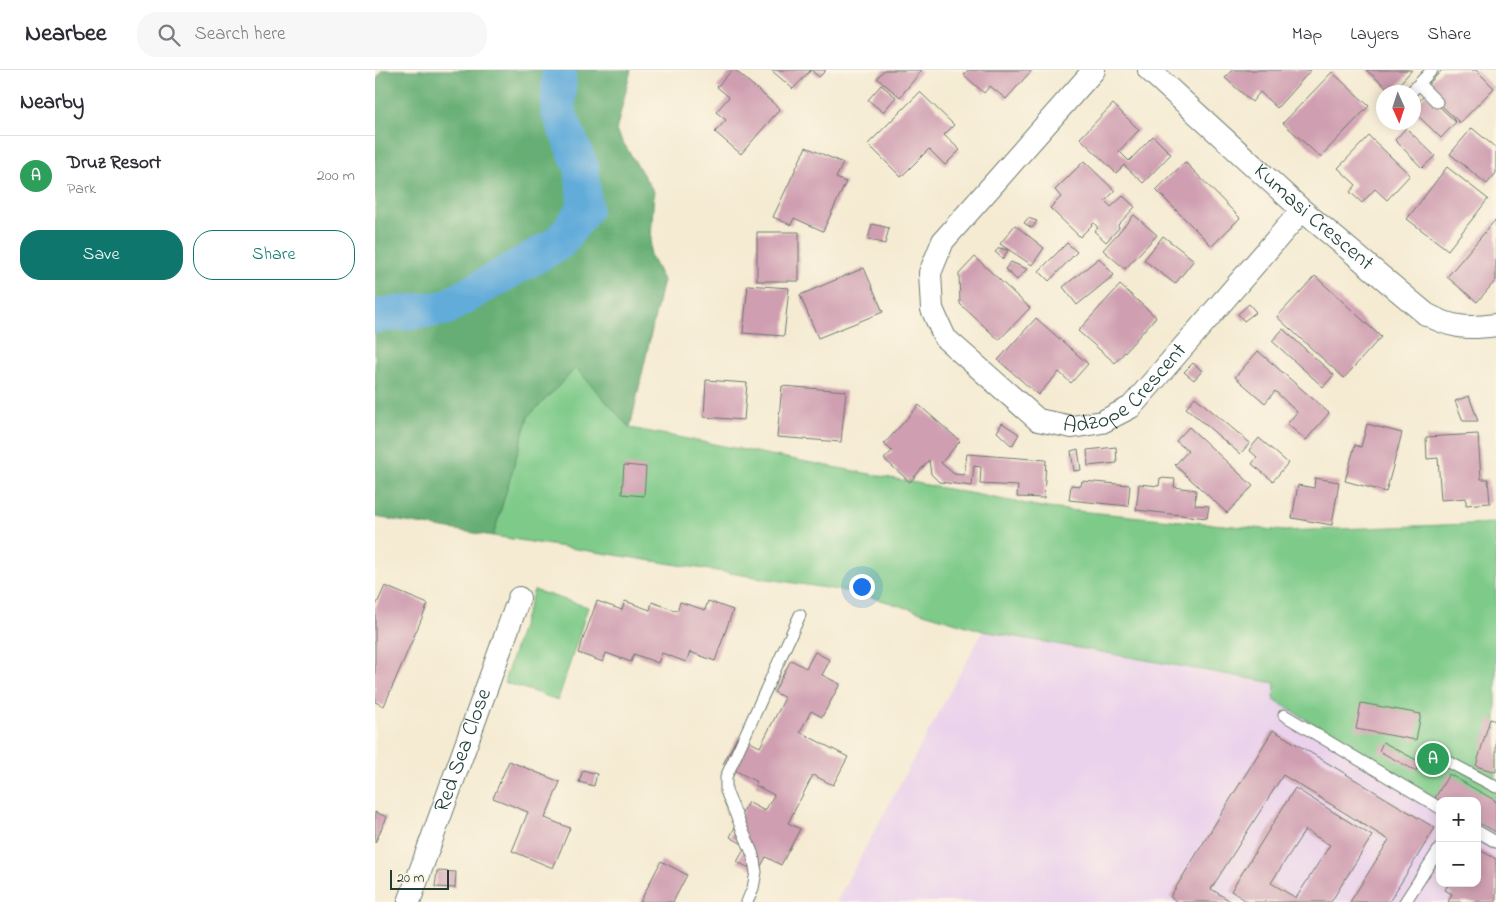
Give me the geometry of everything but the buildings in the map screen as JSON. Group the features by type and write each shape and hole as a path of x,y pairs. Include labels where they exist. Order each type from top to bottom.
{"street":[{"name":"Adzope Crescent","path":"1094,70 943,241 930,274 932,308 945,338 1038,420 1072,427 1102,422 1131,408 1302,210"},
{"name":"Kumasi Crescent","path":"1149,70 1302,210 1426,314 1446,325 1474,327 1496,325"},
{"name":"Red Sea Close","path":"409,902 519,598"}],"lane":[{"path":"1418,85 1432,70"},
{"path":"1421,92 1437,102"},
{"path":"747,902 753,888 756,872 753,855 726,791 726,777 800,615"},
{"path":"1284,715 1436,806"},
{"path":"1443,759 1496,786"},
{"path":"1481,833 1496,842"},
{"path":"1405,902 1436,854"}],"shaded area":[{"path":"983,631 1275,683 1436,798 1436,887 1481,887 1481,824 1496,832 1496,902 836,902"}],"green space":[{"path":"382,70 631,70 616,131 654,192 650,255 663,280 630,428 576,368 528,417 493,536 375,517 375,82"},
{"path":"576,368 630,428 1047,508 1285,531 1496,523 1496,832 1481,824 1481,797 1436,797 1436,799 1274,700 1275,683 983,631 858,593 493,536 528,417"},
{"path":"534,590 588,607 558,700 504,682"}],"waterway":[{"path":"375,316 445,308 559,243 585,209 582,169 558,111 559,70"}],"place":[{"name":"Druz Resort","path":"1433,759"}]}
